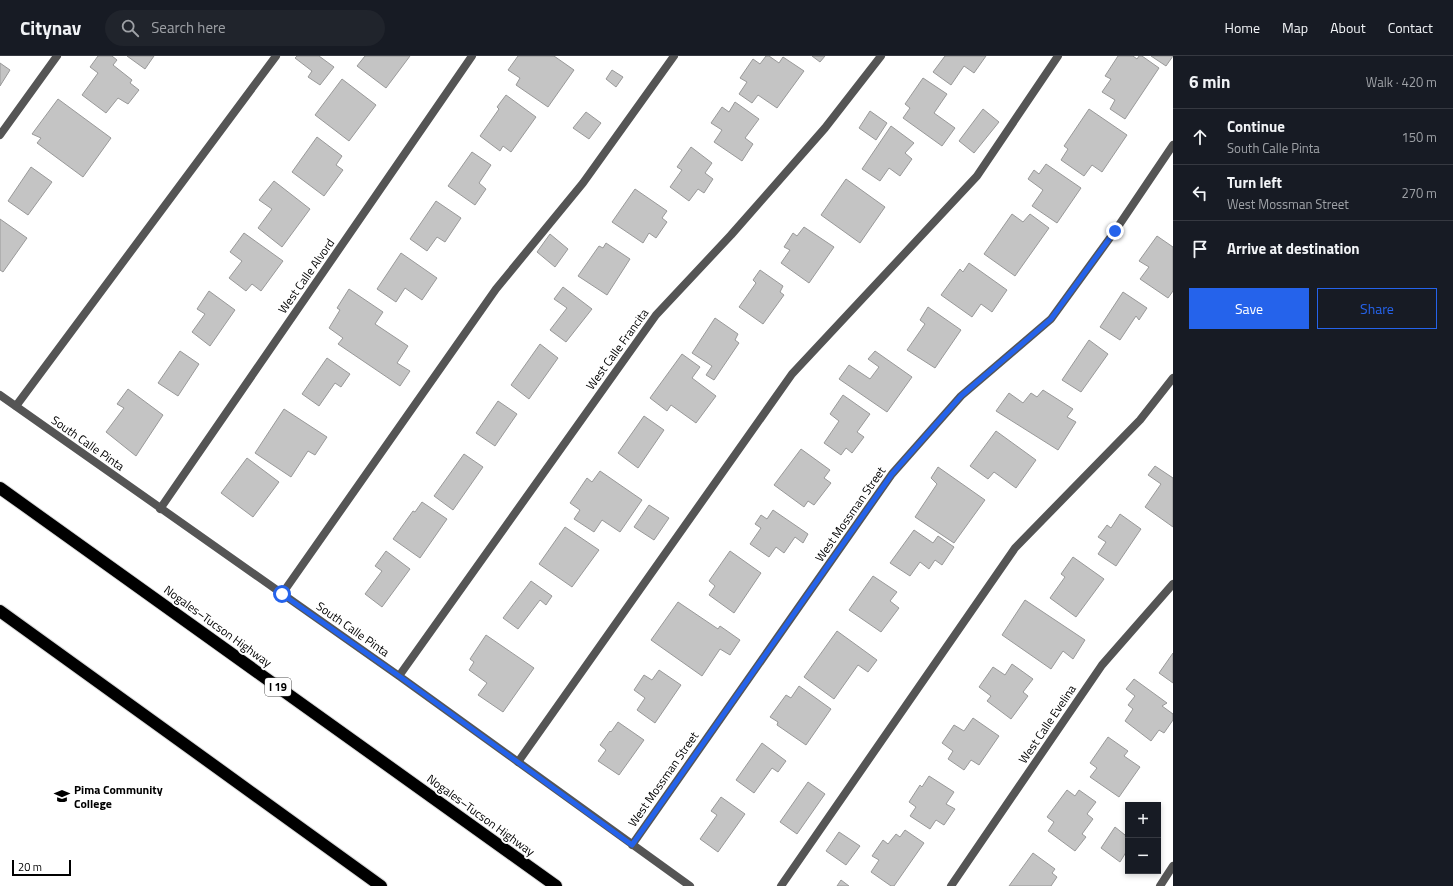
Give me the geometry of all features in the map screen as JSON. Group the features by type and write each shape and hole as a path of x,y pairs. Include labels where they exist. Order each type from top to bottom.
{"highway":[{"name":"Nogales–Tucson Highway","path":"0,488 556,886"},
{"path":"0,610 382,886"}],"street":[{"path":"0,135 57,56"},
{"path":"16,406 276,56"},
{"name":"West Calle Alvord","path":"160,509 472,56"},
{"path":"282,594 496,290 584,183 674,56"},
{"name":"West Calle Francita","path":"399,676 656,315 731,235 825,128 881,56"},
{"path":"518,762 792,374 977,176 1058,56"},
{"name":"West Mossman Street","path":"632,845 892,474 961,396 1051,319 1115,231 1173,145"},
{"path":"781,886 1015,548 1140,420 1173,378"},
{"name":"South Calle Pinta","path":"0,395 399,676 690,886"},
{"name":"West Calle Evelina","path":"951,886 1102,665 1173,584"},
{"path":"1160,886 1173,866"}],"building":[{"path":"98,56 112,56 117,60 113,65 132,80 130,83 139,90 128,104 118,98 106,113 82,95 98,73 90,67"},
{"path":"127,56 154,56 145,69"},
{"path":"297,56 319,56 334,67 320,85 308,77 312,71 295,58"},
{"path":"365,56 410,56 386,88 357,66"},
{"path":"518,56 554,56 574,70 548,107 516,85 520,78 508,70"},
{"path":"766,56 769,56 779,63 783,57 804,71 777,108 758,95 752,103 739,94 747,82 740,78 753,59 760,64"},
{"path":"812,56 825,56 820,62"},
{"path":"945,56 986,56 974,73 964,66 951,85 933,72"},
{"path":"1118,56 1133,56 1137,59 1139,56 1142,56 1159,68 1125,119 1110,109 1115,100 1102,92 1111,79 1105,76"},
{"path":"1151,56 1173,56 1166,66"},
{"path":"0,63 10,70 0,86"},
{"path":"612,70 623,77 616,87 606,79"},
{"path":"923,78 947,94 934,113 955,128 942,146 903,118 910,108 905,104"},
{"path":"342,79 376,105 349,141 315,115"},
{"path":"506,95 536,117 511,152 503,146 500,151 480,136 499,109 497,107"},
{"path":"58,99 111,138 83,177 37,143 41,138 32,134"},
{"path":"735,102 759,119 745,138 753,144 742,161 714,142 722,130 711,123 722,107 729,112"},
{"path":"983,109 999,122 974,153 959,141"},
{"path":"1089,109 1127,135 1102,172 1092,165 1084,176 1061,160 1068,149 1064,146"},
{"path":"870,111 887,123 876,140 859,128"},
{"path":"586,112 601,123 589,139 573,128"},
{"path":"891,126 914,143 905,153 912,159 900,176 889,168 880,181 862,169"},
{"path":"317,137 342,156 336,165 343,170 324,196 292,172"},
{"path":"691,147 712,163 705,173 713,179 704,193 698,189 689,201 670,187 682,170 677,167"},
{"path":"472,152 491,165 479,183 486,189 475,205 448,186"},
{"path":"1046,164 1081,188 1057,223 1032,206 1043,190 1028,179 1034,170 1039,174"},
{"path":"31,167 52,182 28,215 8,201"},
{"path":"846,179 885,207 860,243 821,215"},
{"path":"274,181 310,209 282,247 258,228 272,209 259,200"},
{"path":"635,189 667,211 662,218 667,222 656,238 649,233 643,243 612,222"},
{"path":"436,201 461,218 445,242 437,237 427,251 410,239"},
{"path":"1012,214 1023,222 1030,214 1049,228 1015,276 984,254"},
{"path":"0,219 27,238 3,272 0,270"},
{"path":"804,227 834,247 809,283 781,263 790,250 784,247 793,233 797,236"},
{"path":"244,233 283,261 261,291 252,284 246,291 229,278 242,261 230,252"},
{"path":"550,234 568,249 555,267 537,252"},
{"path":"1157,236 1173,247 1173,291 1168,298 1140,279 1149,267 1139,261"},
{"path":"606,243 630,259 607,295 578,276 599,246 603,248"},
{"path":"401,253 437,278 422,300 405,288 396,302 377,289"},
{"path":"969,263 1007,290 992,312 981,304 972,317 941,295 960,269 963,272"},
{"path":"760,270 783,286 780,292 784,295 763,324 739,307 756,283 753,280"},
{"path":"563,287 592,309 566,342 550,330 567,308 554,299"},
{"path":"349,289 383,312 375,324 408,346 397,363 410,371 400,386 338,344 343,338 329,328 340,310 337,308"},
{"path":"209,291 235,310 210,346 192,332 205,314 197,309"},
{"path":"1123,292 1147,308 1139,320 1136,316 1120,340 1100,327"},
{"path":"928,307 961,330 935,368 907,350 925,324 920,320"},
{"path":"715,318 738,334 735,340 739,343 714,380 706,375 712,366 692,353"},
{"path":"1089,340 1108,354 1081,392 1062,380"},
{"path":"540,344 558,358 529,399 511,385"},
{"path":"180,351 199,364 178,396 158,383"},
{"path":"875,351 912,377 887,412 839,379 849,365 870,379 879,367 868,359"},
{"path":"682,354 700,367 692,378 716,396 696,423 671,405 667,411 650,398"},
{"path":"327,358 350,374 341,387 335,383 319,406 302,394"},
{"path":"128,389 163,415 136,456 106,432 124,408 117,404"},
{"path":"1043,390 1073,409 1067,417 1076,422 1058,450 996,411 1009,393 1023,403 1031,393 1037,397"},
{"path":"843,395 870,414 857,432 864,437 852,453 846,448 841,455 824,443 839,421 830,414"},
{"path":"498,401 517,414 495,446 476,433"},
{"path":"284,409 327,437 315,455 308,451 291,477 255,453"},
{"path":"644,416 664,430 638,468 618,453"},
{"path":"996,431 1036,460 1016,488 994,472 988,479 970,466"},
{"path":"801,449 830,470 824,478 831,483 814,505 808,501 804,507 774,485"},
{"path":"464,454 483,467 453,510 434,496"},
{"path":"247,458 279,482 253,517 221,493"},
{"path":"1155,466 1173,478 1173,527 1145,507 1161,484 1148,475"},
{"path":"938,467 985,500 954,543 915,517 937,484 931,478"},
{"path":"600,471 642,500 620,532 602,520 594,532 574,519 580,510 570,503 587,478 592,482"},
{"path":"422,502 447,519 420,558 393,539 413,511 415,512"},
{"path":"649,505 669,518 654,540 634,527"},
{"path":"773,510 808,534 803,543 795,537 784,553 776,547 769,557 750,544 761,528 755,524 761,515 767,519"},
{"path":"1120,514 1141,529 1116,566 1098,554 1106,542 1098,537 1107,525 1111,528"},
{"path":"565,527 599,550 572,587 539,564"},
{"path":"914,530 933,543 938,536 954,547 942,565 935,560 929,569 920,562 910,576 890,563"},
{"path":"386,551 410,569 382,607 365,594 382,571 375,566"},
{"path":"730,551 761,573 734,613 709,595 715,586 709,581"},
{"path":"1073,557 1104,579 1076,617 1050,598 1065,577 1061,574"},
{"path":"873,576 897,592 890,601 899,608 881,632 849,610"},
{"path":"531,581 552,596 546,605 540,600 518,629 503,618"},
{"path":"1025,600 1085,640 1073,659 1063,651 1051,669 1002,635"},
{"path":"678,602 718,629 720,626 740,640 730,655 720,649 702,676 651,640"},
{"path":"837,631 877,660 868,672 858,665 834,699 804,677"},
{"path":"486,635 534,668 503,712 478,695 487,683 469,670 474,662 470,659"},
{"path":"1173,653 1173,683 1159,673"},
{"path":"1012,664 1033,679 1023,692 1028,696 1011,719 987,701 991,696 979,687 993,667 1005,675"},
{"path":"659,670 681,685 655,723 637,710 645,698 634,690 644,675 652,680"},
{"path":"1134,679 1167,703 1162,706 1173,714 1173,720 1164,733 1159,730 1151,741 1125,721 1133,709 1128,705 1135,696 1126,689"},
{"path":"799,686 831,709 806,745 777,725 778,722 770,717 786,695 791,698"},
{"path":"973,718 999,736 979,765 971,760 964,770 948,759 953,751 942,743 954,725 964,731"},
{"path":"618,722 644,740 619,775 598,761 606,750 600,745"},
{"path":"1108,737 1128,751 1124,756 1140,767 1119,797 1090,777 1097,768 1090,763"},
{"path":"762,743 786,761 778,772 772,768 754,793 736,780"},
{"path":"929,776 954,792 946,804 955,809 944,825 936,820 930,829 910,816 916,807 909,802 920,785 922,787"},
{"path":"808,782 825,794 797,834 780,822"},
{"path":"1067,790 1075,796 1079,790 1096,802 1087,814 1093,819 1082,834 1086,837 1075,851 1048,831 1054,822 1047,817"},
{"path":"721,797 745,814 718,852 700,839 717,815 711,811"},
{"path":"1115,827 1125,835 1125,854 1120,862 1101,848"},
{"path":"905,830 924,843 894,886 891,886 871,872 879,860 872,856 883,840 888,844 896,834 900,837"},
{"path":"839,832 860,846 846,865 826,851"},
{"path":"1033,853 1055,869 1052,873 1057,877 1051,886 1009,886"},
{"path":"841,880 849,886 837,886"}],"place":[{"name":"Pima Community College","path":"62,796"}],"route":[{"path":"282,594 399,676 632,845 892,474 961,396 1051,319 1115,231"}]}
